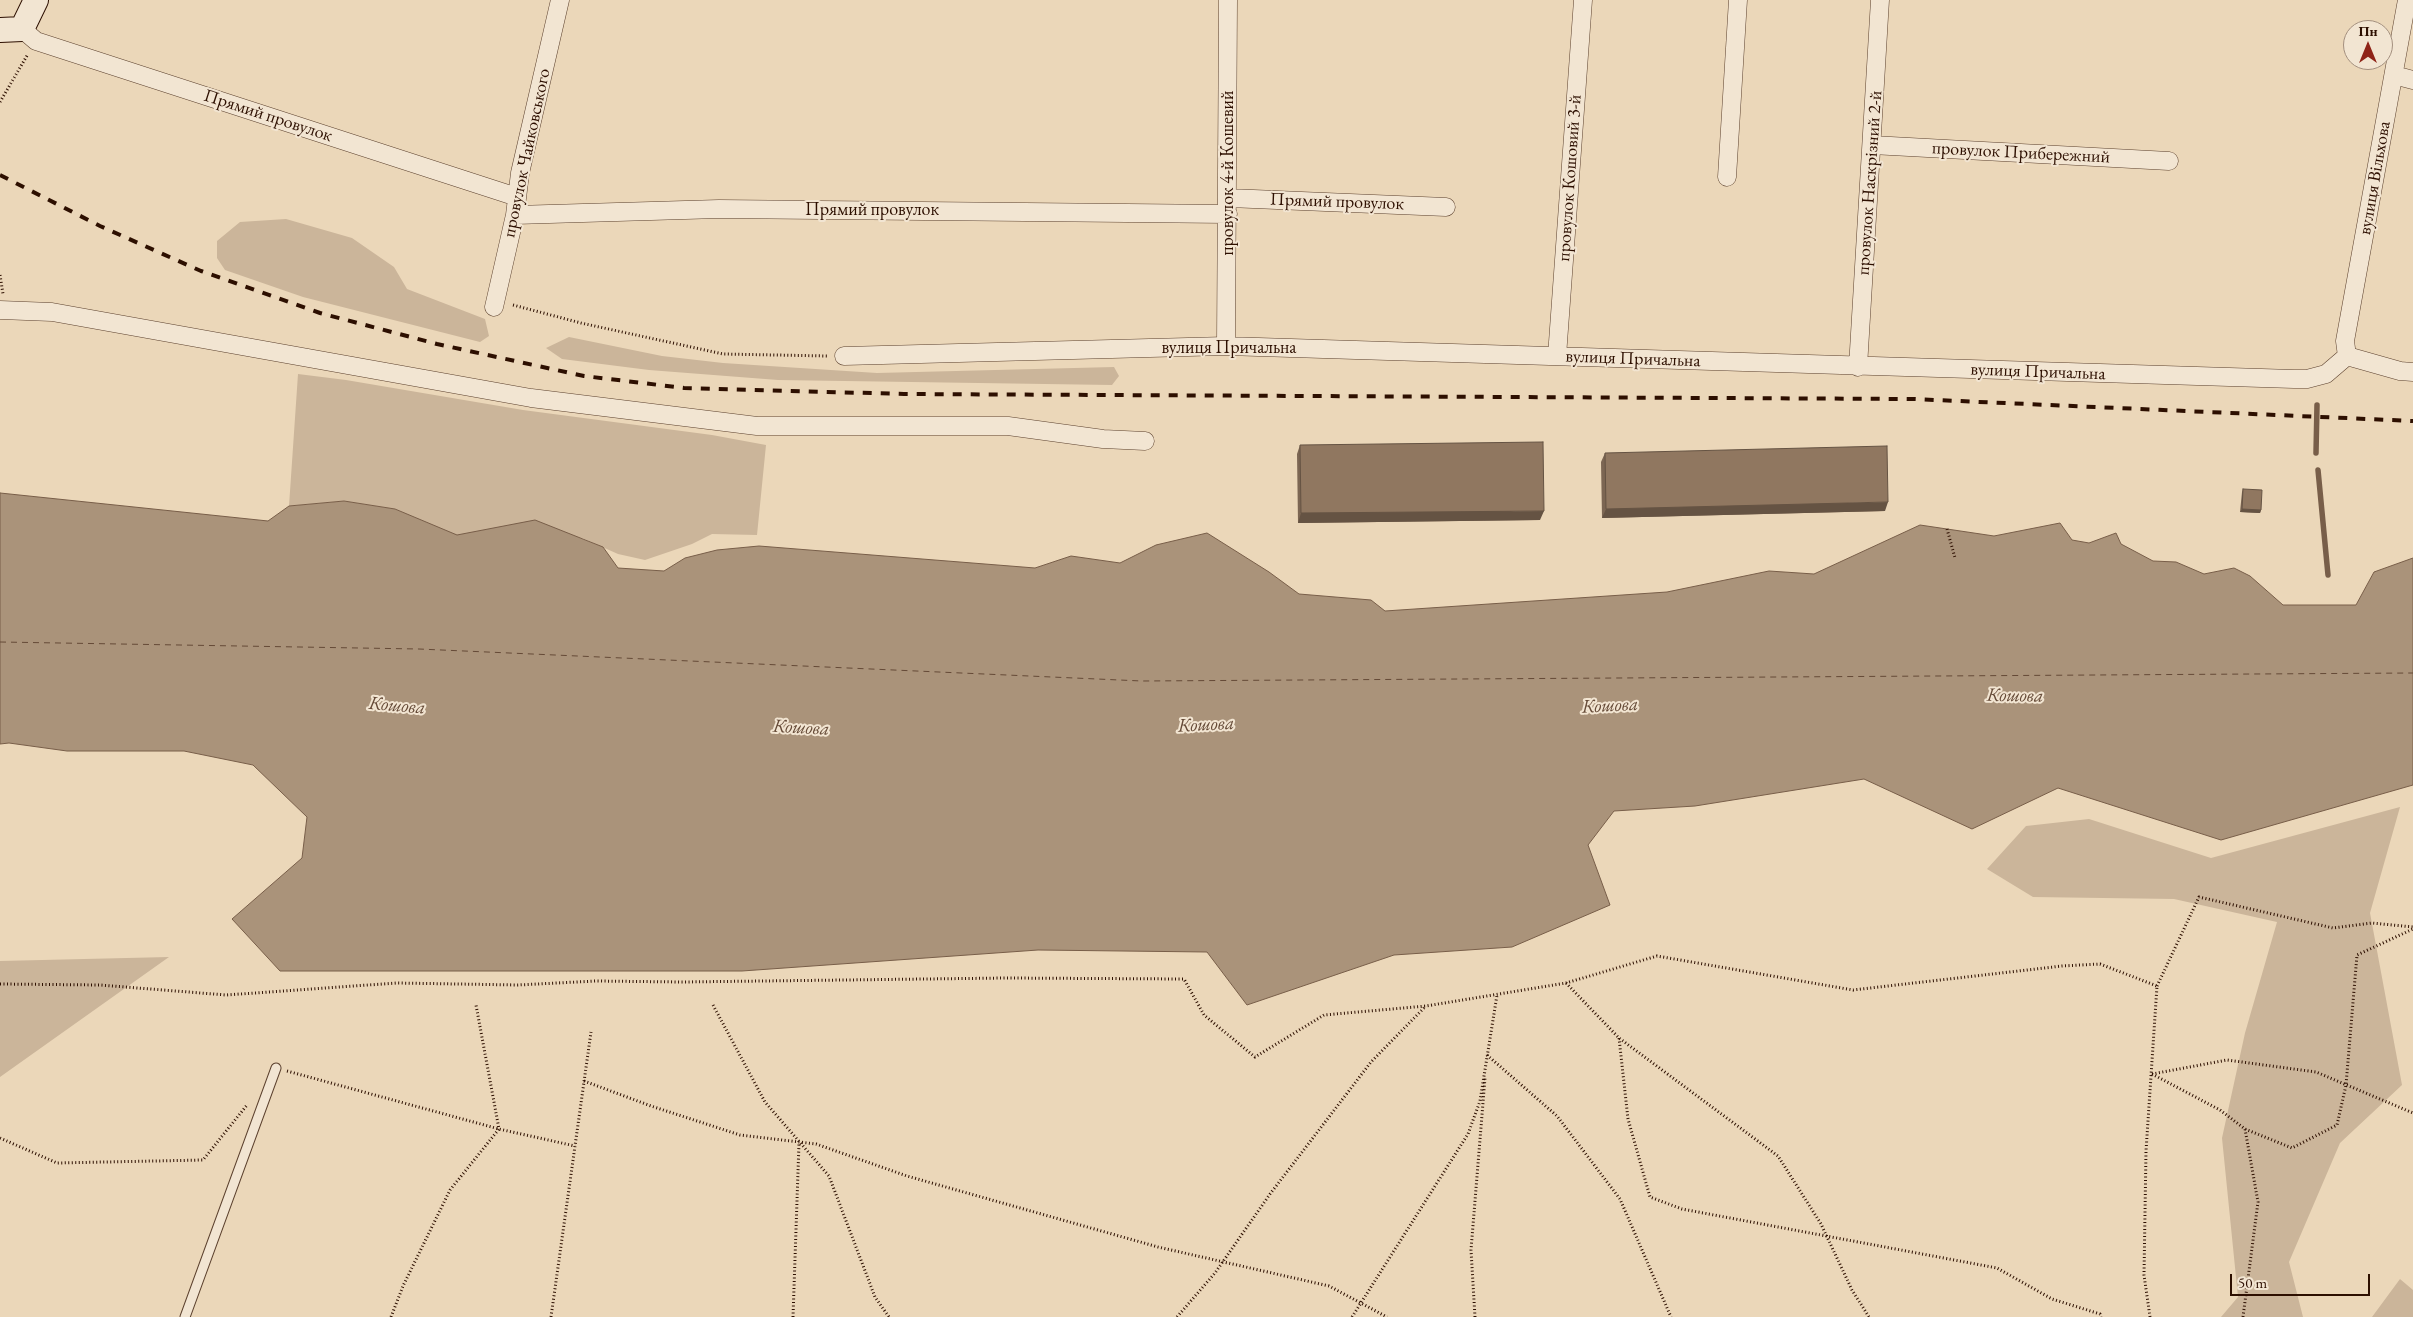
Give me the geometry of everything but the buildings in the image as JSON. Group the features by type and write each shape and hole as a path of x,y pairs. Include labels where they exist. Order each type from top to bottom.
{"street":[{"path":"20,33 36,0"},
{"name":"провулок Чайковського","path":"494,304 515,215 520,173 560,0"},
{"name":"провулок 4-й Кошевий","path":"1226,346 1228,0"},
{"name":"провулок Кошовий 3-й","path":"1557,356 1583,0"},
{"path":"1727,177 1738,0"},
{"name":"провулок Наскрізний 2-й","path":"1858,367 1880,0"},
{"name":"вулиця Вільхова","path":"2347,356 2345,341 2407,0"},
{"name":"Прямий провулок","path":"20,33 517,197"},
{"path":"2394,75 2413,80"},
{"name":"провулок Прибережний","path":"1872,145 2169,161"},
{"name":"Прямий провулок","path":"515,215 719,209 1228,206 1446,207"},
{"path":"0,310 52,312 531,398 757,426 1008,426 1103,440 1145,441"},
{"name":"вулиця Причальна","path":"844,356 1226,346 1858,367 2307,379 2326,374 2347,356"},
{"path":"2347,356 2400,371 2413,372"}],"lane":[{"path":"185,1317 276,1068"}],"path":[{"path":"0,102 20,33"},
{"path":"494,304 722,354 844,356"},
{"path":"1947,529 1955,558"},
{"path":"2150,1317 2144,1266 2146,1151 2157,986 2200,897 2333,928 2372,923 2413,928"},
{"path":"2152,1074 2220,1110 2244,1129 2292,1148 2337,1125 2346,1085 2348,1041 2357,955 2413,928"},
{"path":"0,984 100,985 226,995 397,983 518,985 596,981 682,982 1006,978 1184,979 1204,1015 1255,1057 1324,1015 1426,1006 1566,983 1657,956 1853,990 2062,966 2100,964 2157,986"},
{"path":"1566,983 1619,1038 1778,1156 1826,1236 1852,1290 1869,1317"},
{"path":"1352,1317 1468,1134 1480,1100 1497,994"},
{"path":"391,1317 403,1286 450,1190 499,1129 476,1005"},
{"path":"713,1005 765,1102 829,1176 875,1297 889,1317"},
{"path":"1177,1317 1223,1262 1270,1194 1371,1062 1426,1006"},
{"path":"551,1317 591,1032"},
{"path":"1619,1038 1628,1119 1650,1197 1682,1209 1997,1268 2052,1298 2100,1314 2101,1317"},
{"path":"1475,1317 1471,1250 1487,1055"},
{"path":"1487,1055 1557,1116 1620,1199 1671,1317"},
{"path":"2152,1074 2227,1060 2316,1072 2413,1113"},
{"path":"276,1068 499,1129 575,1146"},
{"path":"584,1081 651,1106 740,1134 816,1144 907,1176 1121,1237 1329,1286 1387,1317"},
{"path":"0,1138 57,1163 203,1160 252,1099"},
{"path":"2243,1317 2258,1202 2244,1129"},
{"path":"793,1317 799,1142"}],"shaded area":[{"path":"286,219 352,238 394,267 407,289 485,319 489,336 480,342 303,297 225,270 217,258 217,241 240,222"},
{"path":"569,337 662,356 723,363 877,373 1114,367 1119,376 1112,385 778,380 649,370 562,359 546,348"},
{"path":"298,374 346,380 523,410 712,435 766,445 757,535 712,534 692,544 645,560 618,554 582,538 456,536 395,509 344,501 289,506"},
{"path":"2400,807 2370,913 2402,1085 2340,1143 2289,1262 2303,1317 2221,1317 2238,1297 2222,1138 2245,1033 2277,922 2174,899 2033,897 1987,869 2026,826 2089,819 2211,858"},
{"path":"169,957 0,1077 0,961"},
{"path":"2400,1279 2413,1290 2413,1317 2372,1317"}],"water":[{"name":"Кошова","path":"0,493 268,521 289,506 344,501 395,509 457,535 535,520 603,547 618,568 664,571 685,558 717,550 759,546 1035,568 1071,556 1120,563 1156,545 1207,533 1269,572 1299,594 1371,600 1385,611 1667,592 1769,571 1814,574 1920,525 1994,536 2060,523 2072,540 2089,543 2116,533 2121,544 2153,561 2176,562 2204,574 2234,568 2250,576 2283,605 2356,605 2374,572 2413,558 2413,785 2221,840 2058,788 1972,829 1864,779 1695,806 1614,811 1588,845 1610,905 1512,947 1394,955 1247,1005 1207,952 1038,950 742,971 280,971 232,919 302,858 307,817 253,765 184,751 67,751 9,743 0,744"}],"waterway":[{"path":"2316,453 2317,405"},
{"path":"2318,470 2328,575"}],"ferry route":[{"path":"0,642 419,649 1142,681 2413,673"}],"railway":[{"path":"0,175 100,226 201,271 320,313 437,344 584,376 684,388 904,394 1913,399 2413,421"}]}
